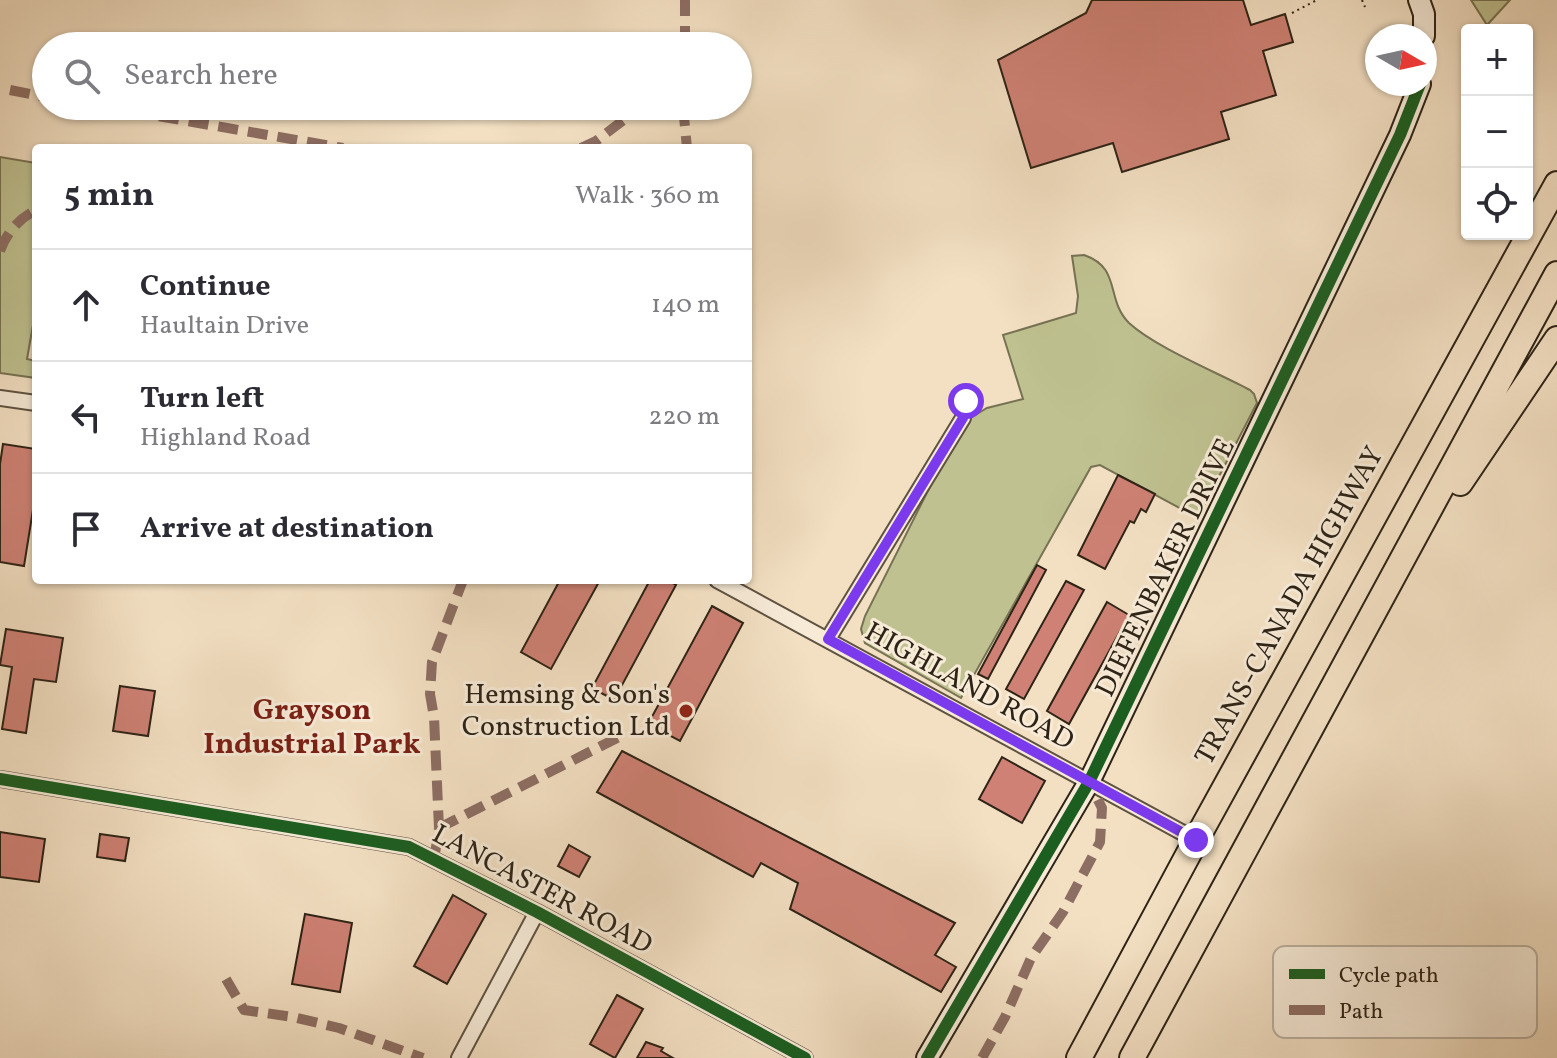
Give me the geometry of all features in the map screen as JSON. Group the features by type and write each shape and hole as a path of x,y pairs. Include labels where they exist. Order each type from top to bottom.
{"highway":[{"name":"TRANS-CANADA HIGHWAY","path":"1079,1058 1557,184"},
{"path":"1132,1058 1557,274"},
{"path":"1383,598 1557,339"}],"street":[{"path":"1419,0 1424,24"},
{"name":"DIEFENBAKER DRIVE","path":"927,1058 1089,782 1400,135 1415,96"},
{"path":"0,398 32,402"},
{"path":"828,639 963,418 966,401"},
{"name":"HIGHLAND ROAD","path":"725,584 1196,840"},
{"name":"LANCASTER ROAD","path":"0,779 409,847 537,912 805,1058"},
{"path":"459,1058 537,912"}],"path":[{"path":"1292,13 1317,0"},
{"path":"1362,0 1365,7"}],"green space":[{"path":"1471,0 1510,0 1488,24"},
{"path":"0,157 32,162 32,331 27,359 32,360 32,377 0,373"},
{"path":"1084,255 1104,268 1117,304 1129,323 1170,350 1250,390 1257,403 1199,515 1187,512 1100,465 1091,467 961,698 865,643 861,629 962,423 987,408 1023,399 1003,335 1076,313 1078,296 1072,256"}],"building":[{"path":"1092,0 1243,0 1251,25 1285,14 1293,42 1263,51 1276,95 1221,112 1229,139 1122,172 1113,143 1031,168 998,60 1086,13"},
{"path":"3,444 32,448 32,516 24,566 0,562 0,464"},
{"path":"1118,475 1155,494 1146,512 1141,509 1134,523 1130,521 1105,569 1078,555"},
{"path":"1037,565 1046,570 988,679 978,674"},
{"path":"1066,581 1084,590 1024,699 1006,689"},
{"path":"558,584 598,584 551,669 521,652"},
{"path":"648,584 676,585 614,700 592,688"},
{"path":"1107,602 1129,615 1069,724 1047,711"},
{"path":"712,606 743,623 680,741 648,724"},
{"path":"6,629 63,638 56,682 34,679 26,733 2,729 12,667 0,665"},
{"path":"120,686 155,691 148,736 113,731"},
{"path":"622,751 955,923 935,955 956,967 941,992 790,909 798,883 761,863 753,877 597,792"},
{"path":"1002,757 1045,781 1022,823 979,799"},
{"path":"0,832 45,839 39,882 0,877"},
{"path":"100,834 129,838 125,861 97,857"},
{"path":"569,845 590,857 579,877 558,866"},
{"path":"453,895 486,914 447,984 414,966"},
{"path":"305,914 352,923 340,992 292,984"},
{"path":"617,995 643,1009 615,1058 590,1044"},
{"path":"646,1042 663,1048 661,1051 673,1058 637,1058"}],"marked path":[{"path":"685,0 685,32"},
{"path":"10,90 32,94"},
{"path":"181,120 320,144"},
{"path":"590,144 624,120"},
{"path":"684,120 687,144"},
{"path":"0,251 14,227 32,212"},
{"path":"434,860 439,828 434,717 430,694 432,662 461,584"},
{"path":"439,828 625,734"},
{"path":"982,1058 1005,1017 1031,958 1063,912 1100,842 1102,808 1089,782"},
{"path":"226,979 244,1010 339,1028 423,1058"}],"cycle path":[{"path":"927,1058 1089,782 1400,135 1415,96"},
{"path":"0,779 409,847 537,912 805,1058"}],"place":[{"name":"Hemsing & Son's Construction Ltd","path":"686,711"}],"district":[{"name":"Grayson Industrial Park","path":"312,728"}],"route":[{"path":"966,401 963,418 828,639 1196,840"}]}
